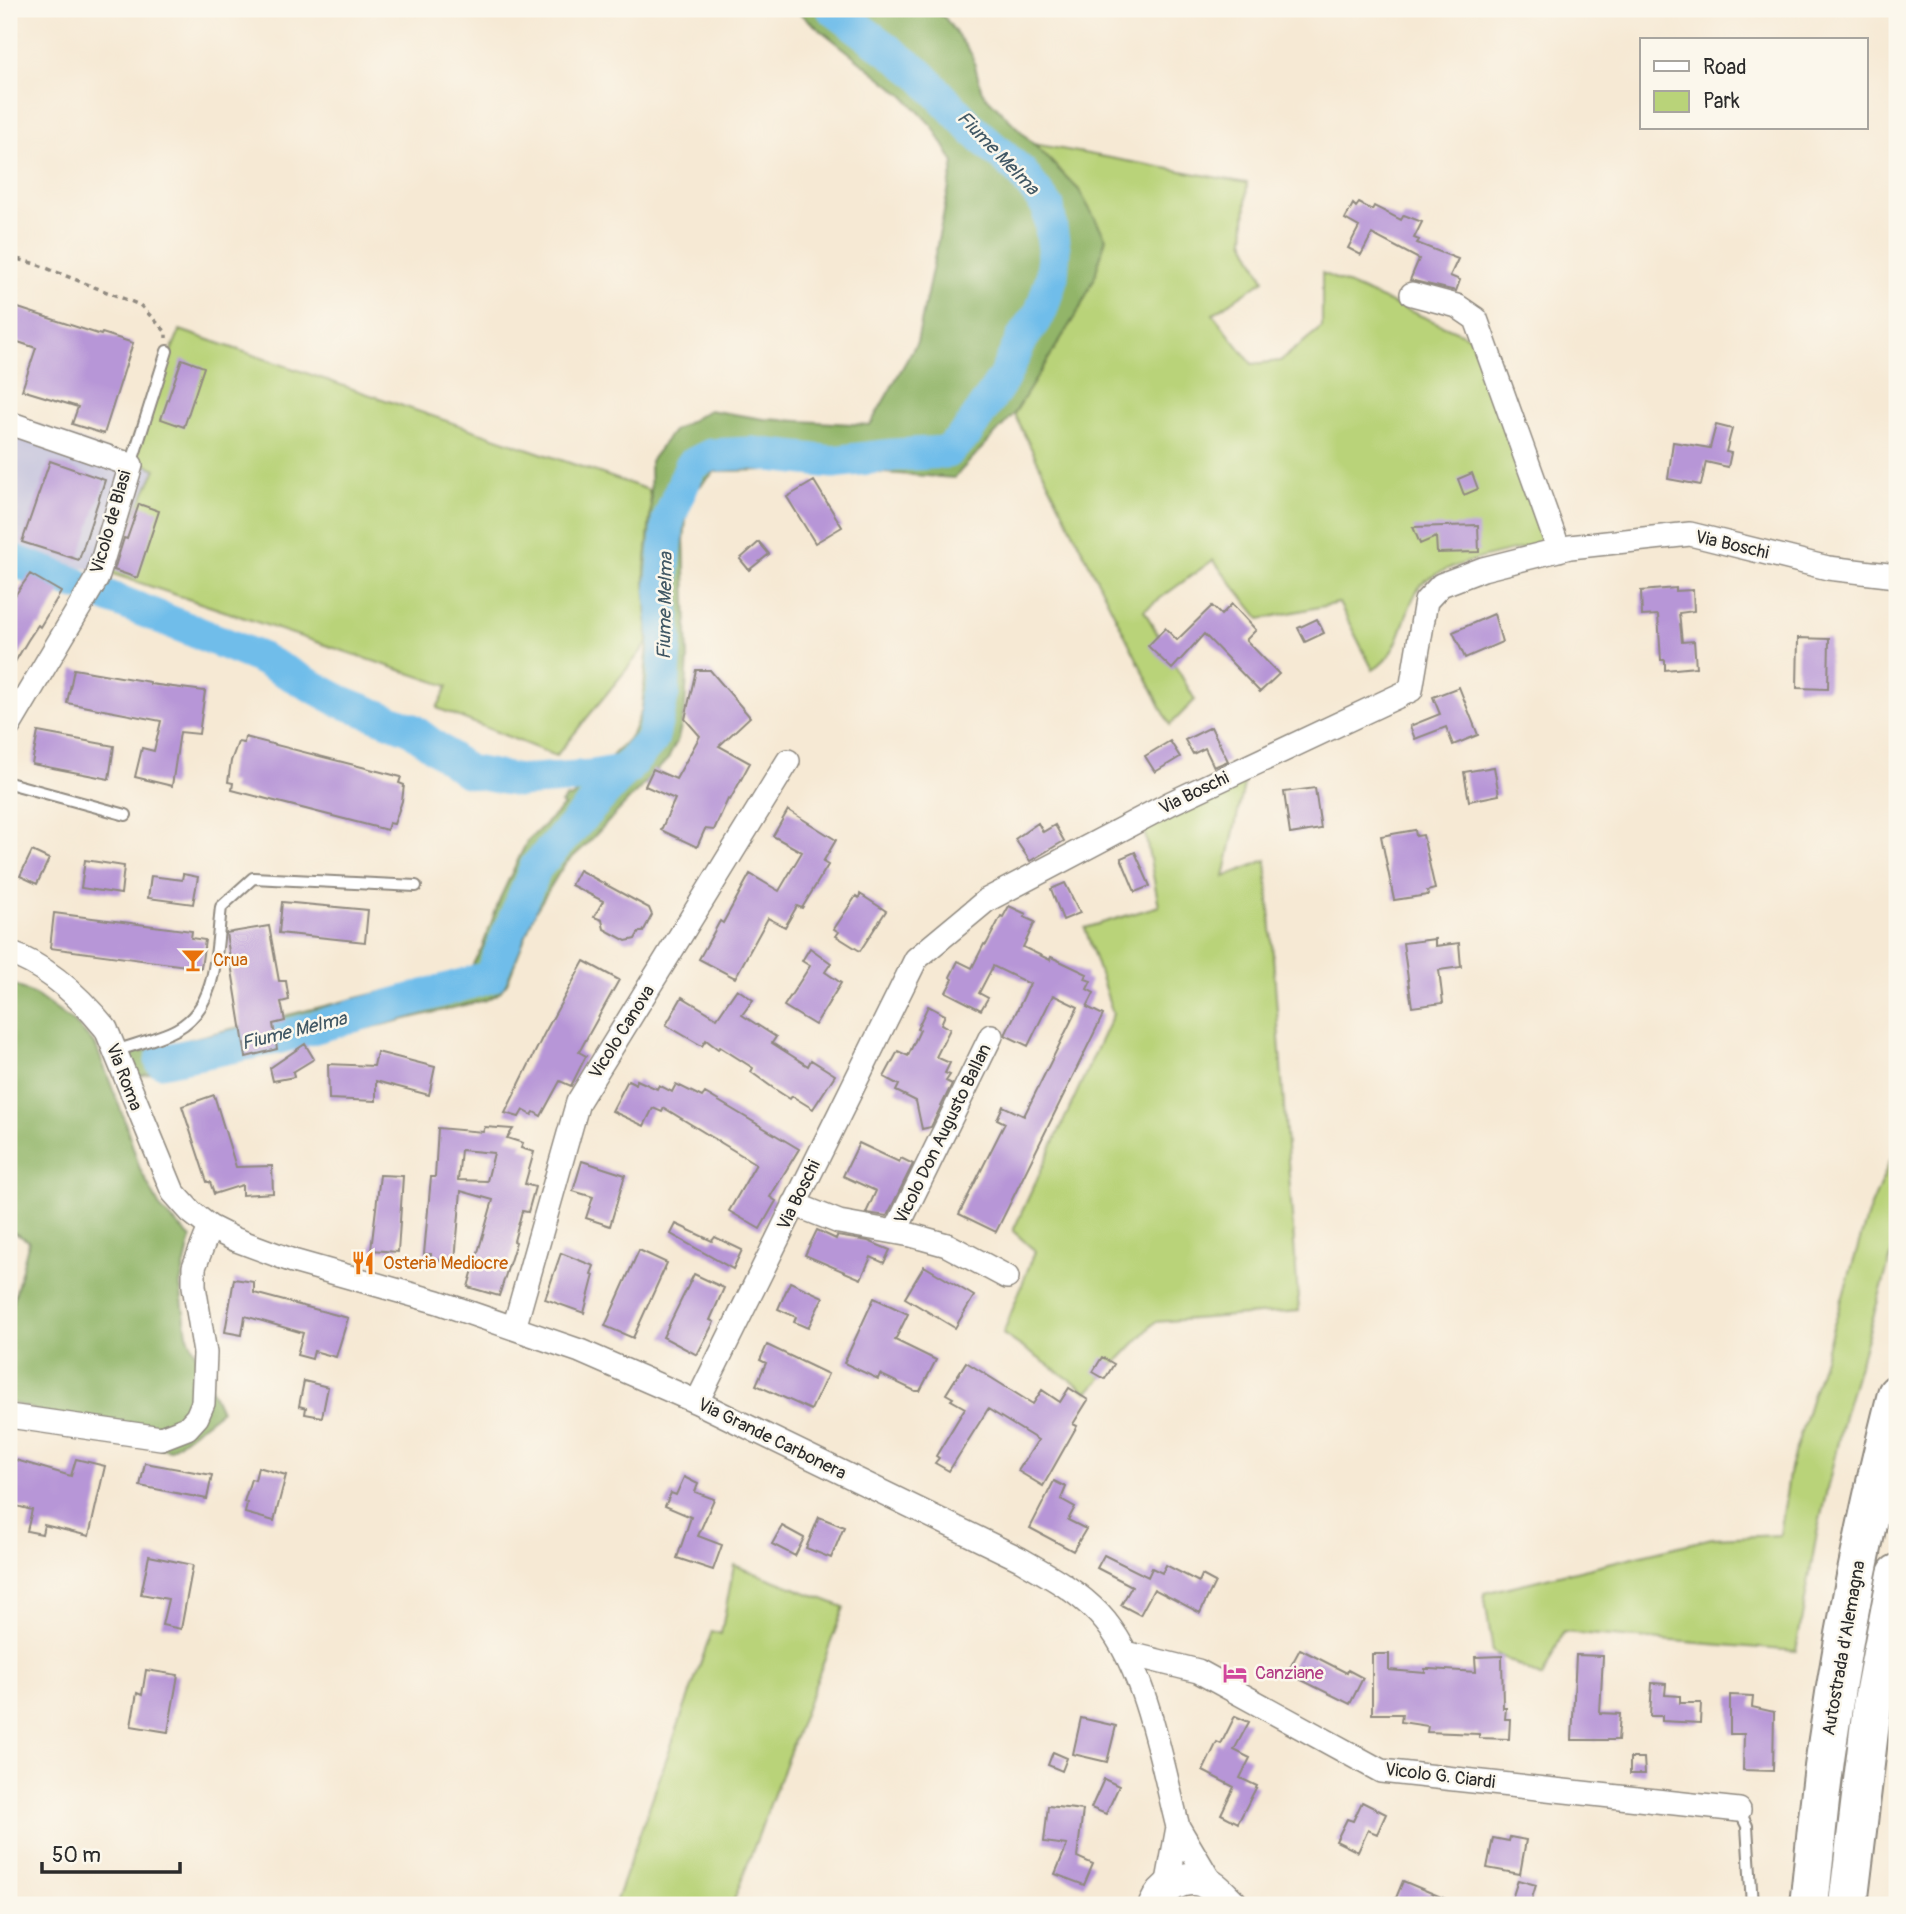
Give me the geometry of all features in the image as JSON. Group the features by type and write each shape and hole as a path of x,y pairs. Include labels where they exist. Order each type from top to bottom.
{"highway":[{"name":"Autostrada d'Alemagna","path":"1810,1905 1826,1748 1847,1617 1897,1394"},
{"path":"1848,1905 1872,1706 1897,1574"}],"street":[{"path":"1412,294 1457,306 1476,319 1559,550"},
{"name":"Vicolo de Blasi","path":"9,423 131,465 97,578 9,726"},
{"name":"Via Boschi","path":"696,1402 916,959 987,900 1171,803 1411,690 1426,601 1441,585 1483,569 1559,550 1690,534 1828,568 1897,576"},
{"name":"Vicolo Canova","path":"514,1328 578,1102 788,761"},
{"name":"Via Roma","path":"9,953 37,966 88,1006 106,1029 136,1108 173,1192 191,1212 210,1227"},
{"name":"Vicolo Don Augusto Ballan","path":"895,1232 991,1036"},
{"name":"Vicolo Don Augusto Ballan","path":"794,1204 839,1222 947,1245 1006,1277"},
{"path":"9,1416 161,1438 187,1428 204,1403 205,1353 194,1286 194,1267 210,1227"},
{"name":"Via Grande Carbonera","path":"210,1227 234,1240 293,1261 414,1295 580,1351 696,1402 1020,1559 1069,1587 1099,1614 1126,1653 1147,1710 1178,1827 1223,1898"},
{"name":"Vicolo G. Ciardi","path":"1126,1653 1198,1671 1381,1771 1739,1810"},
{"name":"Via Grande Carbonera","path":"1158,1900 1178,1827"},
{"path":"1158,1900 1182,1880 1195,1878 1223,1898"}],"lane":[{"path":"131,465 167,351"},
{"path":"9,783 126,815"},
{"path":"115,1051 178,1028 201,1008 213,978 221,907 253,878 416,886"},
{"path":"1739,1810 1747,1826 1752,1905"}],"path":[{"path":"9,257 36,264 140,304 166,332 167,351"}],"shaded area":[{"path":"9,413 157,469 107,572 9,556"}],"green space":[{"path":"794,9 929,9 945,18 972,55 982,92 1079,190 1106,238 1094,279 1080,308 1014,414 954,478 828,469 715,471 688,498 684,540 688,658 685,708 678,739 668,759 564,865 535,912 507,983 499,993 486,1000 276,1050 138,1076 128,1051 142,1051 394,989 456,977 469,971 482,948 501,896 527,841 564,806 561,803 576,794 632,735 642,709 648,643 645,572 651,509 650,461 673,431 709,410 764,419 870,425 917,342 954,163 933,127 904,96"},
{"path":"1034,144 1247,183 1244,240 1264,280 1213,314 1252,364 1280,361 1322,327 1322,273 1470,337 1552,542 1461,564 1429,578 1414,596 1390,653 1383,663 1373,670 1339,603 1260,619 1213,560 1144,610 1195,700 1170,725 1014,414 1080,308 1094,279 1079,190"},
{"path":"180,330 649,490 651,509 645,572 648,643 556,756 437,708 448,686 107,572 156,469 126,456"},
{"path":"1248,766 1224,877 1266,860 1299,1311 1155,1322 1088,1392 1003,1334 1035,1251 1013,1231 1113,1014 1085,928 1159,906 1143,823"},
{"path":"9,982 37,996 76,1024 96,1046 140,1169 161,1209 191,1238 180,1285 187,1334 221,1411 170,1450 126,1439 106,1418 75,1422 9,1402 9,1319 29,1241 9,1230"},
{"path":"1897,1145 1897,1236 1844,1416 1817,1533 1796,1651 1563,1632 1542,1678 1493,1652 1484,1593 1712,1538 1780,1535 1790,1468 1869,1211"},
{"path":"734,1565 844,1607 733,1903 615,1903 712,1631 721,1634"}],"building":[{"path":"1359,203 1372,210 1374,206 1401,220 1404,215 1422,222 1414,238 1419,240 1417,243 1458,259 1450,276 1460,280 1456,291 1410,280 1419,259 1372,234 1361,255 1348,248 1359,227 1345,219 1353,204 1356,207"},
{"path":"9,305 133,343 104,434 72,424 78,407 22,390 36,348 9,339"},
{"path":"182,359 204,367 184,427 161,419"},
{"path":"1716,425 1732,429 1726,452 1731,453 1728,467 1706,462 1701,485 1668,479 1673,442 1710,448"},
{"path":"50,461 105,480 79,560 22,542"},
{"path":"1472,473 1478,489 1464,495 1458,479"},
{"path":"814,481 842,527 815,543 787,497"},
{"path":"139,504 159,511 137,578 114,570"},
{"path":"1478,525 1479,552 1437,553 1436,537 1420,544 1413,527"},
{"path":"759,542 769,554 749,570 740,559"},
{"path":"30,574 61,592 9,672 9,604"},
{"path":"1676,588 1676,591 1693,590 1694,611 1679,613 1682,642 1694,641 1696,667 1665,670 1665,660 1661,660 1658,615 1642,616 1641,591"},
{"path":"1232,604 1256,630 1246,640 1279,674 1260,692 1204,634 1172,669 1148,646 1165,628 1177,640 1212,606 1221,615"},
{"path":"1494,614 1502,642 1465,658 1453,632"},
{"path":"1317,619 1324,633 1305,642 1298,628"},
{"path":"1798,638 1829,639 1828,689 1797,688"},
{"path":"74,669 150,684 205,691 199,734 180,732 172,786 135,777 142,748 154,751 161,721 67,703"},
{"path":"696,670 710,670 750,717 719,746 750,763 730,800 728,799 714,830 705,829 697,847 661,830 675,799 645,786 653,769 676,779 700,736 685,719"},
{"path":"1459,687 1478,735 1453,745 1446,727 1415,739 1410,726 1440,714 1433,697"},
{"path":"1211,727 1228,761 1214,767 1205,748 1193,754 1185,740"},
{"path":"38,732 114,746 109,779 32,764"},
{"path":"245,737 401,777 399,783 404,785 402,801 394,824 389,823 387,830 232,790 233,783 228,782 231,761 238,742 244,743"},
{"path":"1170,741 1180,757 1155,772 1145,756"},
{"path":"1494,767 1499,795 1469,801 1464,772"},
{"path":"1315,788 1321,829 1290,834 1284,792"},
{"path":"788,810 836,840 823,862 828,865 802,908 797,906 785,927 768,918 735,978 699,959 750,874 779,891 802,852 773,836"},
{"path":"1038,823 1043,832 1055,825 1064,841 1030,861 1015,839"},
{"path":"1415,830 1416,836 1423,835 1435,889 1427,891 1428,895 1394,900 1381,836"},
{"path":"32,851 49,859 37,884 20,876"},
{"path":"1135,852 1150,886 1135,892 1121,858"},
{"path":"85,860 124,866 121,894 81,888"},
{"path":"579,870 649,908 652,915 643,932 639,932 635,939 626,941 604,929 602,920 594,917 603,901 571,885"},
{"path":"183,874 198,877 193,904 148,898 151,876 182,880"},
{"path":"1065,883 1080,913 1063,920 1051,889"},
{"path":"860,894 886,911 860,951 836,936 839,932 834,929"},
{"path":"282,902 368,910 365,942 279,933"},
{"path":"1009,906 1035,922 1023,947 1087,974 1085,979 1091,981 1087,989 1094,993 1087,1007 1103,1015 996,1232 959,1214 1005,1123 997,1119 1003,1106 1024,1116 1078,1007 1053,995 1028,1046 1005,1035 1030,984 993,966 979,993 988,998 981,1010 946,992 958,961 972,968"},
{"path":"54,913 192,931 191,938 205,940 201,968 50,948"},
{"path":"269,926 279,981 286,981 289,1000 281,1002 285,1021 273,1024 277,1049 246,1057 226,933"},
{"path":"1435,939 1435,946 1459,943 1461,967 1439,970 1443,1003 1412,1007 1403,943"},
{"path":"810,948 831,963 825,972 841,983 815,1025 784,1006 810,966 802,961"},
{"path":"584,961 619,980 579,1052 586,1056 571,1086 560,1081 541,1116 523,1110 519,1117 505,1113 544,1034"},
{"path":"737,989 753,1000 742,1015 776,1037 772,1043 808,1066 811,1060 835,1075 813,1109 776,1090 751,1072 753,1068 720,1047 718,1049 706,1040 702,1046 666,1025 682,997 717,1018"},
{"path":"928,1006 945,1015 941,1024 950,1029 936,1057 950,1063 945,1073 950,1075 946,1081 952,1084 931,1127 922,1129 916,1101 896,1091 899,1085 884,1077 898,1051 908,1056"},
{"path":"305,1044 314,1059 293,1072 294,1077 273,1081 270,1068"},
{"path":"377,1052 435,1067 429,1095 376,1081 376,1101 329,1099 328,1064 374,1066"},
{"path":"628,1080 636,1084 637,1080 657,1089 659,1085 672,1092 676,1084 702,1097 705,1093 799,1149 770,1197 776,1201 760,1229 729,1211 756,1164 664,1108 662,1112 653,1108 644,1126 612,1111"},
{"path":"214,1095 236,1167 272,1166 273,1193 242,1195 242,1185 214,1194 210,1182 207,1182 182,1106"},
{"path":"485,1127 513,1129 507,1138 523,1143 521,1148 534,1152 525,1184 535,1187 528,1212 522,1211 514,1241 516,1242 499,1296 468,1287 493,1200 461,1191 455,1261 431,1259 431,1254 424,1254 431,1177 435,1177 438,1128 483,1132","holes":["461,1150 494,1153 487,1181 458,1180"]},
{"path":"859,1143 899,1162 901,1158 913,1164 887,1216 866,1213 876,1191 843,1176"},
{"path":"582,1161 625,1175 610,1226 586,1218 593,1197 573,1191"},
{"path":"380,1175 403,1176 398,1252 371,1250"},
{"path":"676,1224 712,1241 715,1237 742,1250 733,1269 671,1234"},
{"path":"817,1230 836,1239 837,1236 868,1241 890,1250 884,1263 871,1257 861,1279 805,1255"},
{"path":"639,1250 667,1263 633,1338 605,1326"},
{"path":"561,1253 594,1266 584,1313 545,1299"},
{"path":"924,1266 974,1296 955,1328 905,1298"},
{"path":"694,1274 724,1288 710,1320 714,1322 697,1355 663,1337"},
{"path":"234,1279 254,1282 254,1293 348,1318 336,1357 314,1351 312,1359 297,1355 303,1333 245,1316 242,1335 225,1332"},
{"path":"790,1282 823,1297 808,1328 794,1322 796,1317 778,1309"},
{"path":"874,1298 908,1314 895,1340 936,1360 920,1391 880,1374 878,1379 844,1363"},
{"path":"767,1345 828,1374 811,1410 756,1385 766,1363 760,1360"},
{"path":"1102,1357 1114,1364 1105,1379 1093,1372"},
{"path":"966,1362 1033,1404 1042,1390 1060,1402 1069,1388 1088,1400 1073,1424 1077,1426 1043,1486 1018,1471 1038,1440 988,1409 949,1471 935,1463 939,1458 936,1456 965,1408 946,1394"},
{"path":"304,1381 328,1387 322,1417 305,1414 306,1408 299,1406"},
{"path":"9,1458 71,1476 76,1459 105,1466 89,1536 44,1525 42,1534 27,1531 32,1510 9,1504"},
{"path":"145,1463 212,1475 207,1499 140,1486"},
{"path":"258,1467 286,1475 274,1521 245,1513 247,1503 244,1502"},
{"path":"684,1477 698,1484 695,1492 714,1499 698,1536 722,1545 713,1570 677,1558 691,1517 665,1506 671,1493 676,1495"},
{"path":"1054,1481 1066,1487 1061,1499 1075,1507 1068,1520 1086,1529 1073,1551 1030,1528"},
{"path":"819,1517 844,1527 831,1558 806,1548"},
{"path":"782,1526 804,1538 795,1556 772,1544"},
{"path":"1104,1555 1148,1577 1152,1568 1162,1573 1166,1565 1199,1582 1202,1575 1215,1582 1200,1613 1154,1589 1140,1615 1121,1605 1132,1586 1097,1568"},
{"path":"149,1556 193,1565 181,1629 162,1625 168,1599 141,1594"},
{"path":"1300,1649 1347,1673 1348,1670 1363,1678 1350,1704 1287,1673"},
{"path":"1372,1654 1389,1654 1389,1670 1425,1673 1425,1669 1476,1672 1475,1657 1502,1656 1503,1708 1506,1708 1505,1719 1510,1719 1509,1739 1479,1738 1479,1734 1427,1732 1428,1726 1401,1722 1402,1714 1372,1714"},
{"path":"1576,1655 1603,1656 1600,1713 1620,1714 1618,1740 1572,1740"},
{"path":"146,1670 178,1675 168,1732 131,1726 137,1693 142,1695"},
{"path":"1652,1683 1666,1684 1665,1695 1680,1696 1680,1703 1701,1703 1700,1723 1662,1721 1662,1716 1650,1716"},
{"path":"1730,1695 1753,1696 1752,1707 1774,1712 1773,1771 1743,1770 1744,1734 1730,1734"},
{"path":"1235,1716 1249,1722 1234,1750 1250,1758 1240,1778 1257,1786 1238,1823 1221,1814 1234,1787 1203,1771 1217,1742 1221,1744"},
{"path":"1081,1718 1116,1726 1107,1762 1073,1754"},
{"path":"1053,1752 1067,1758 1062,1771 1048,1765"},
{"path":"1630,1758 1644,1758 1645,1774 1630,1774"},
{"path":"1104,1779 1119,1786 1106,1814 1091,1808"},
{"path":"1362,1802 1386,1814 1377,1834 1368,1830 1358,1852 1336,1841 1347,1819 1353,1821"},
{"path":"1048,1806 1083,1810 1077,1857 1093,1864 1084,1885 1055,1874 1067,1845 1044,1842"},
{"path":"1510,1837 1526,1840 1520,1874 1487,1868 1493,1838 1509,1841"},
{"path":"1518,1880 1536,1885 1530,1905 1511,1902"},
{"path":"1403,1881 1460,1905 1393,1905"}],"waterway":[{"name":"Fiume Melma","path":"161,1061 281,1037 490,977 536,867 652,740 663,693 666,641 662,591 668,521 691,465 711,455 752,453 833,462 947,452 966,434 1003,379 1022,339 1041,311 1052,277 1054,249 1048,207 1021,172 973,130 919,73 833,9"},
{"path":"9,559 76,584"},
{"path":"104,595 258,657 340,701 411,729 467,771 519,781 593,776 626,770"}],"place":[{"name":"Crua","path":"193,960"},
{"name":"Osteria Mediocre","path":"363,1263"},
{"name":"Canziane","path":"1235,1673"}]}
